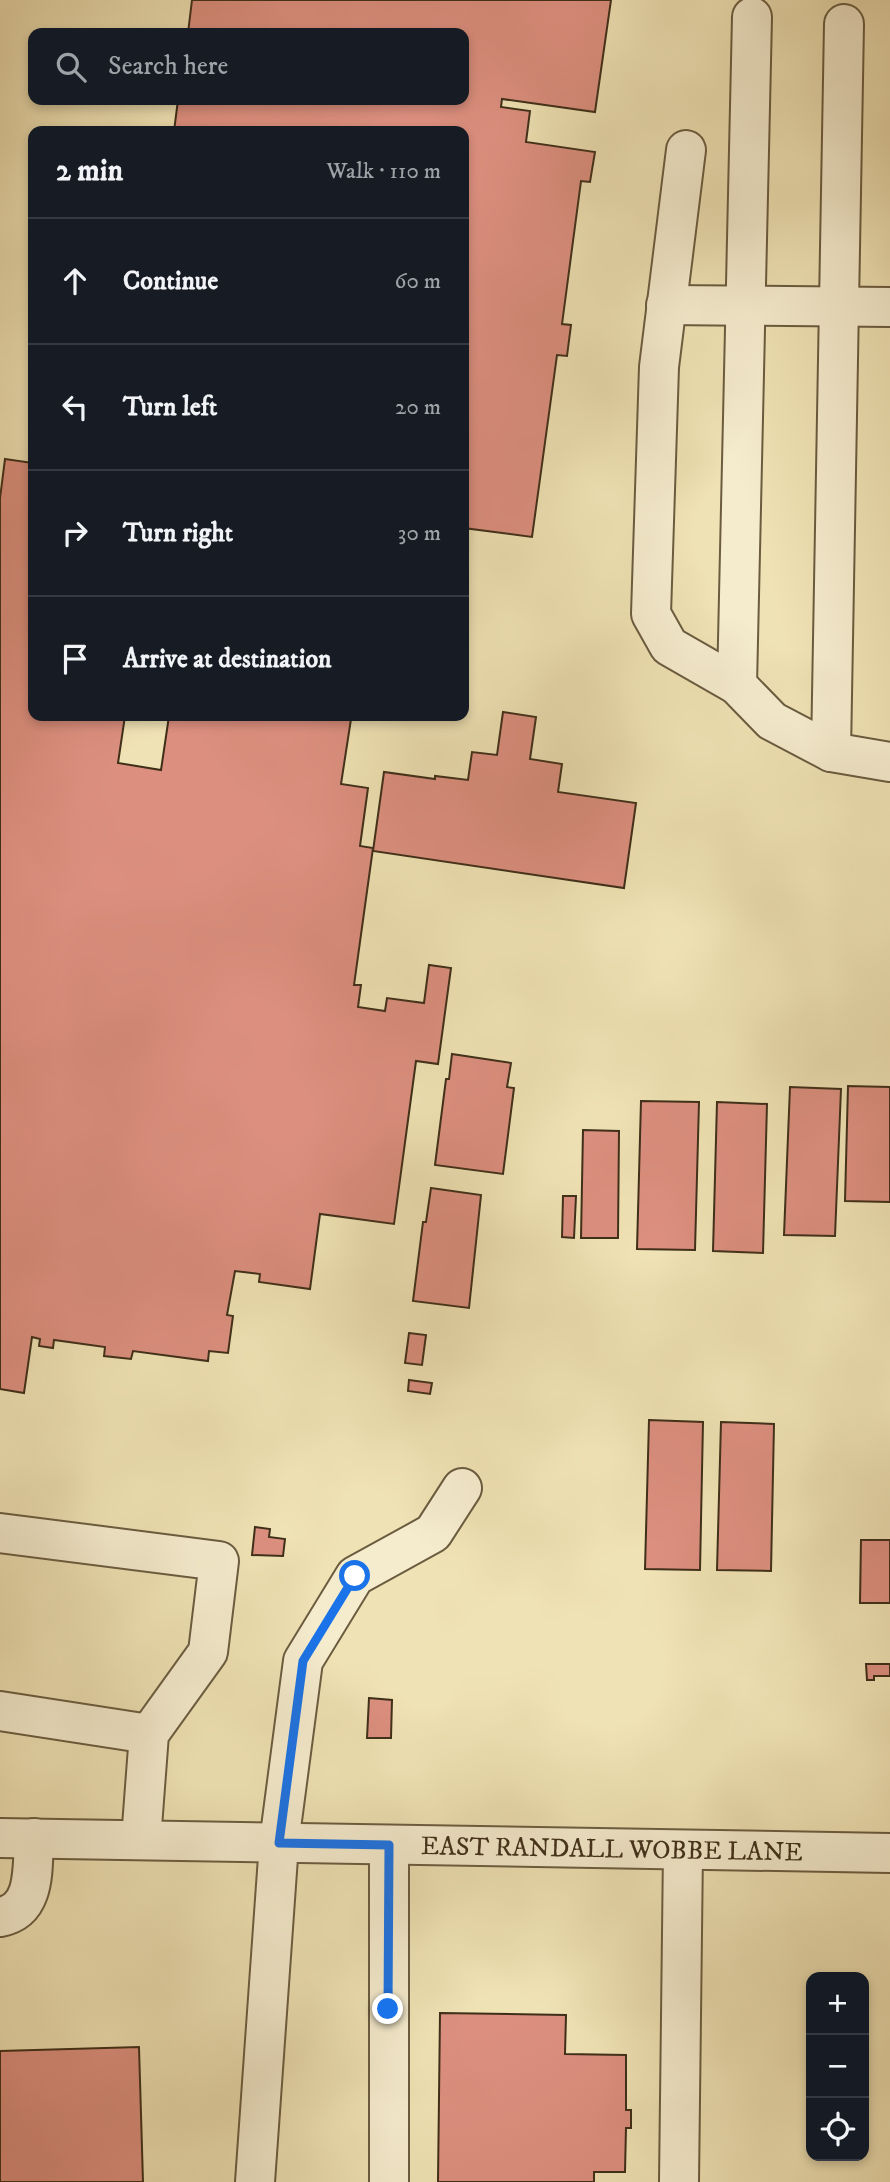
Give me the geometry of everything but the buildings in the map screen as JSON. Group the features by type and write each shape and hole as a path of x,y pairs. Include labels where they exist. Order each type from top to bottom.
{"street":[{"path":"737,685 752,17"},
{"path":"831,752 844,24"},
{"path":"686,150 659,368 651,614 669,646 737,685 772,721 831,752 890,762"},
{"path":"666,304 890,307"},
{"path":"255,2182 279,1843 303,1661 355,1576 433,1533 462,1488"},
{"path":"0,1533 219,1561 208,1652 149,1734 141,1840"},
{"path":"0,1711 149,1734"},
{"path":"0,1917 13,1914 29,1896 17,1838"},
{"name":"EAST RANDALL WOBBE LANE","path":"17,1838 890,1853"},
{"path":"389,1845 389,2182"},
{"path":"679,2182 683,1850"}],"route":[{"path":"355,1576 303,1661 279,1843 389,1845 388,2009"}]}
